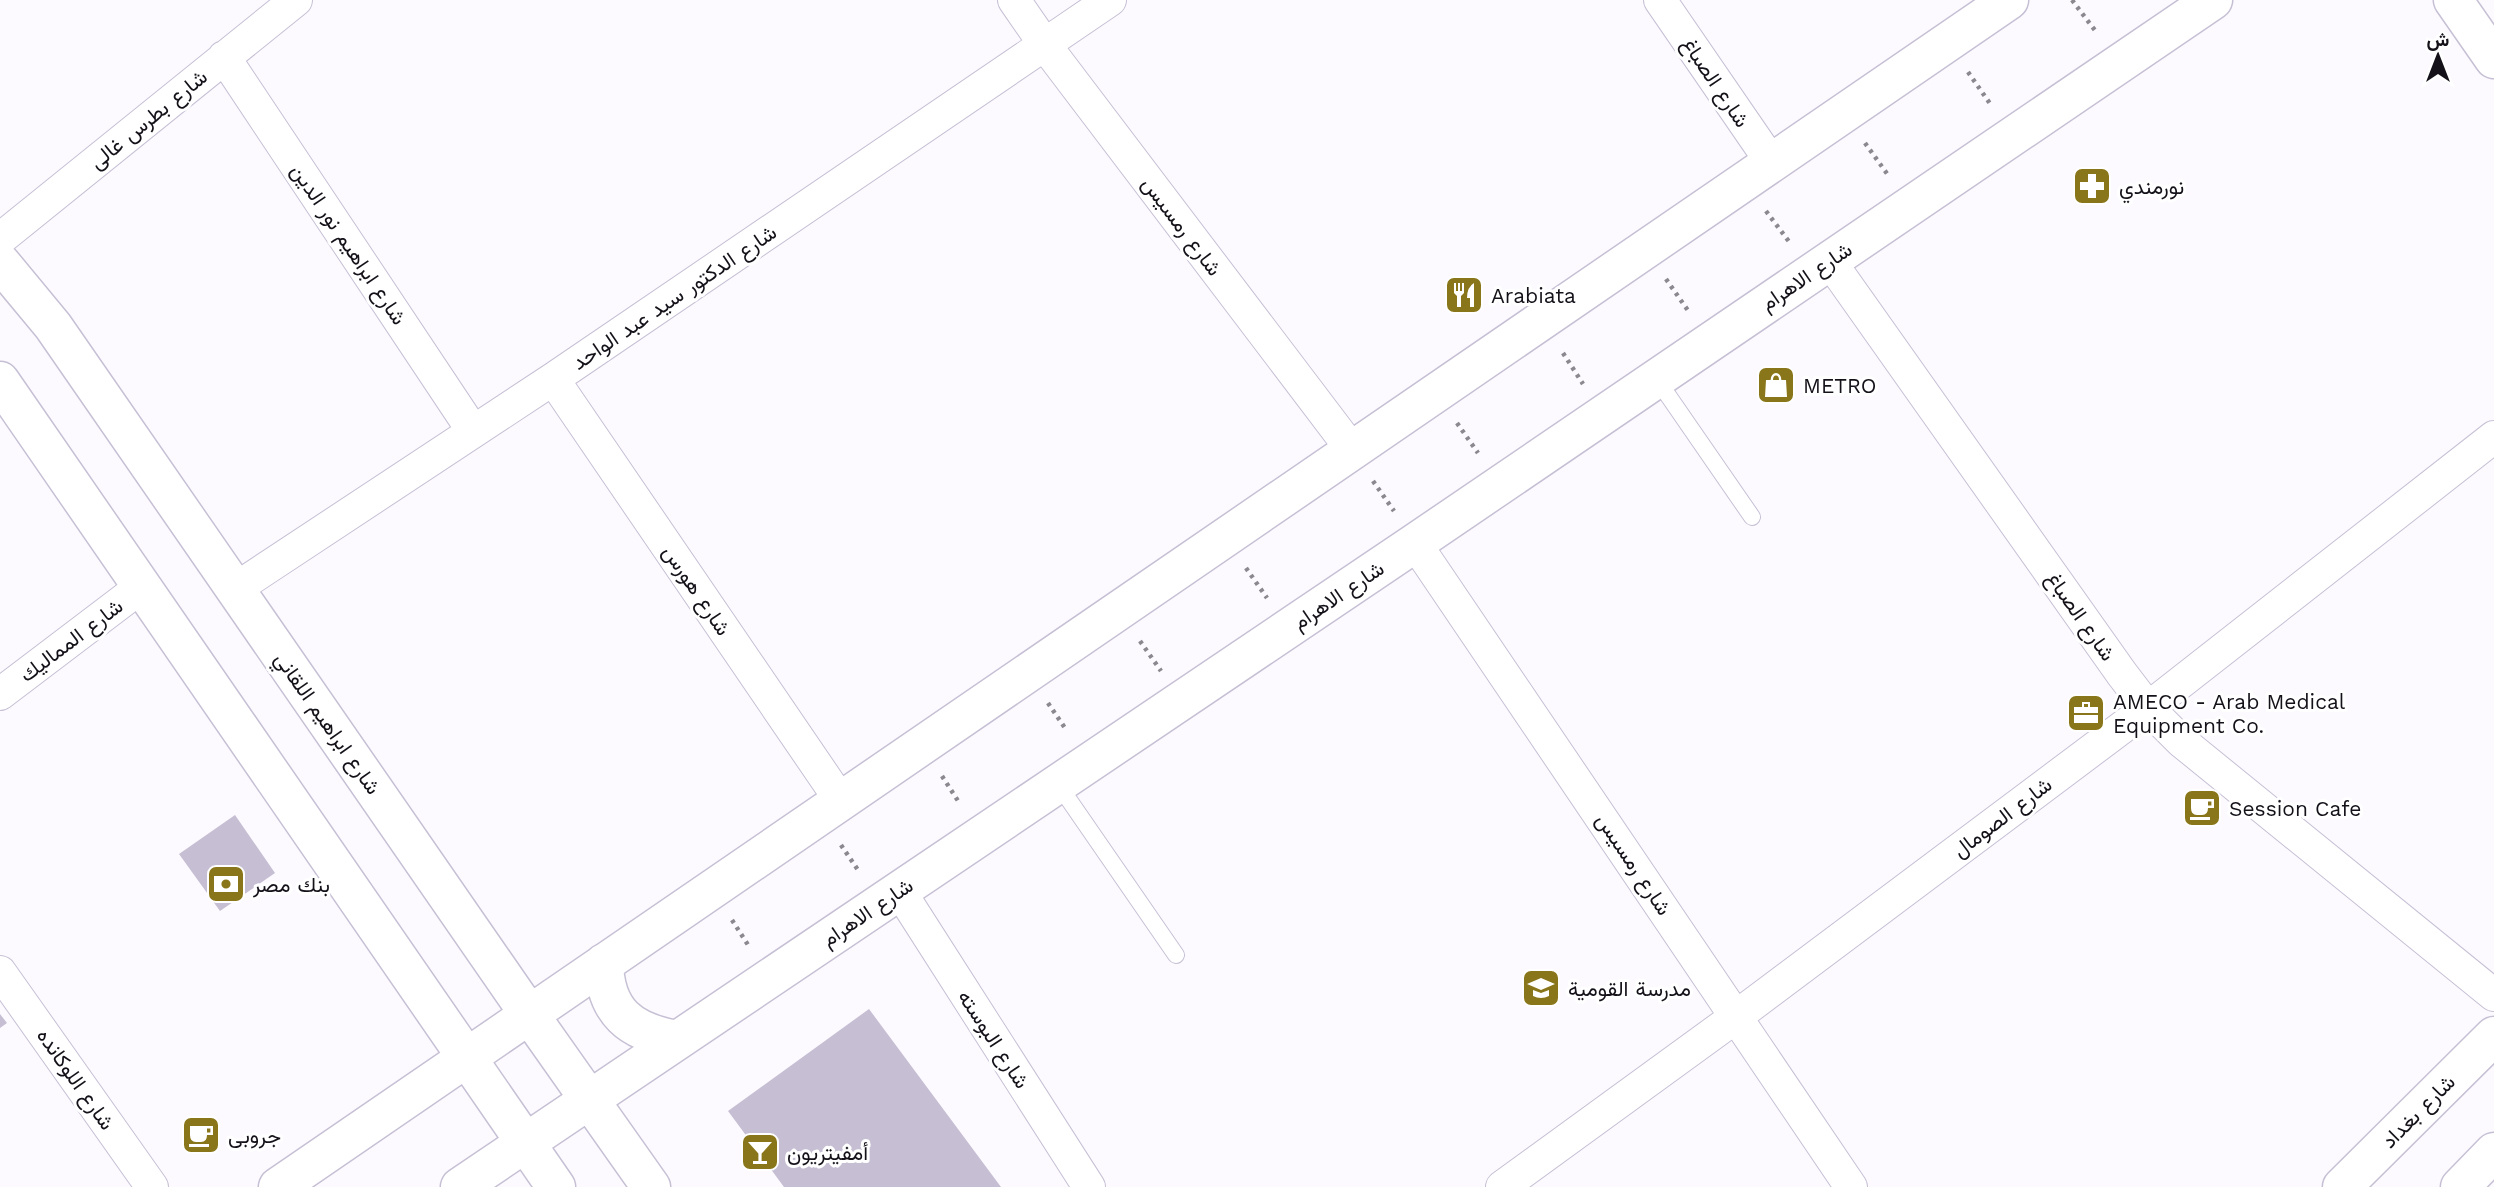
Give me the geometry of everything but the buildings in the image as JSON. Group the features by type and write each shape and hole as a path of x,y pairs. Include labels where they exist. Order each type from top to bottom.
{"main road":[{"path":"278,1187 2009,0"},
{"name":"شارع الاهرام","path":"460,1187 1415,543 2213,0"},
{"path":"2453,0 2494,59"},
{"name":"شارع ابراهيم اللقاني","path":"0,262 53,326 651,1187"},
{"path":"0,381 556,1187"},
{"path":"604,962 604,982 611,1001 622,1017 638,1029 677,1040"},
{"name":"شارع بغداد","path":"2342,1187 2494,1036"},
{"path":"2460,1187 2494,1152"}],"street":[{"name":"شارع بطرس غالى","path":"0,239 296,0"},
{"name":"شارع رمسيس","path":"1014,0 1045,45 1353,451"},
{"name":"شارع الدكتور سيد عبد الواحد","path":"236,589 553,379 1110,0"},
{"name":"شارع الصباغ","path":"1661,0 1758,173"},
{"name":"شارع ابراهيم نور الدين","path":"224,57 474,431"},
{"name":"شارع الصباغ","path":"1820,266 2148,708 2181,741 2494,995"},
{"name":"شارع هورس","path":"553,379 831,808"},
{"name":"شارع الصومال","path":"1502,1187 1737,1016 2148,708 2494,437"},
{"name":"شارع رمسيس","path":"1415,543 1850,1187"},
{"name":"شارع المماليك","path":"0,694 141,587"},
{"name":"شارع البوسته","path":"890,896 1089,1187"},
{"name":"شارع اللوكانده","path":"0,972 152,1187"}],"lane":[{"path":"1656,378 1752,517"},
{"path":"1073,773 1176,955"}],"path":[{"path":"1947,43 2013,135"},
{"path":"1843,114 1910,205"},
{"path":"1758,173 1820,266"},
{"path":"1645,250 1710,341"},
{"path":"1541,320 1603,415"},
{"path":"1437,393 1500,485"},
{"path":"1353,451 1415,543"},
{"path":"1226,538 1289,628"},
{"path":"1119,611 1181,700"},
{"path":"1028,674 1073,773"},
{"path":"922,746 981,835"},
{"path":"831,808 890,896"},
{"path":"713,889 769,978"}],"place":[{"name":"نورمندي","path":"2092,186"},
{"name":"Arabiata","path":"1464,295"},
{"name":"METRO","path":"1776,385"},
{"name":"AMECO - Arab Medical Equipment Co.","path":"2086,713"},
{"name":"Session Cafe","path":"2202,808"},
{"name":"بنك مصر","path":"226,884"},
{"name":"مدرسة القومية","path":"1541,988"},
{"name":"جروبى","path":"201,1135"},
{"name":"أمفيتريون","path":"760,1152"}]}
